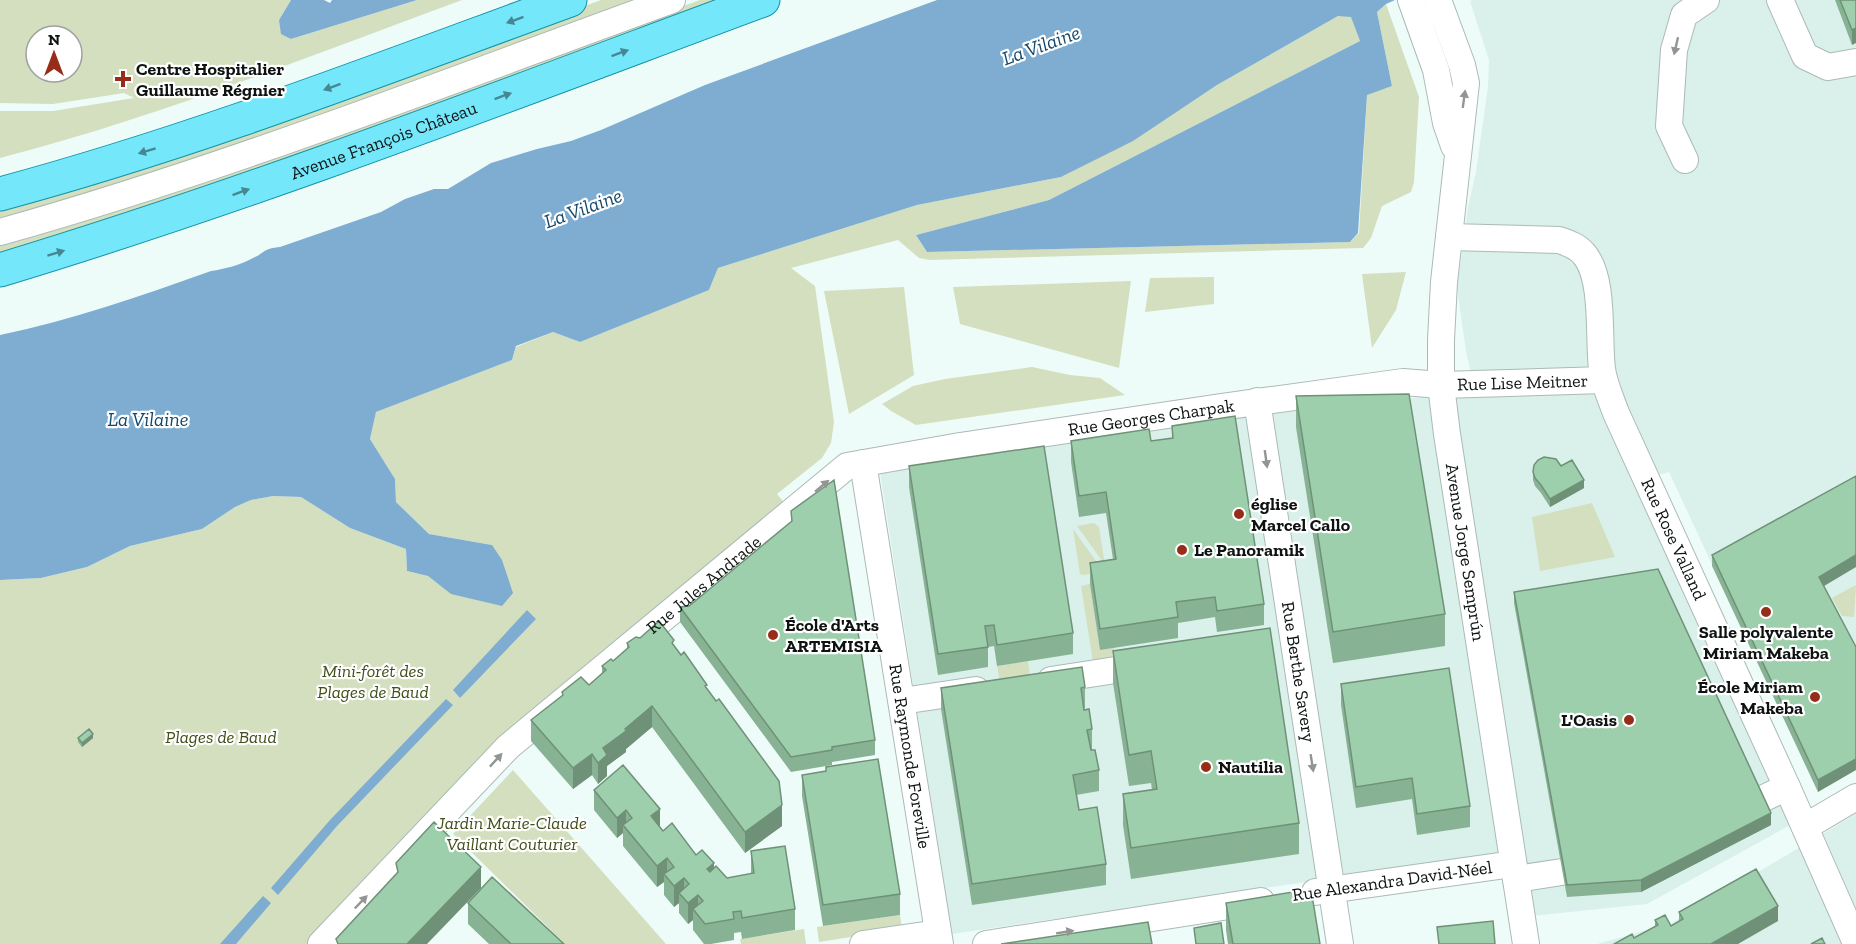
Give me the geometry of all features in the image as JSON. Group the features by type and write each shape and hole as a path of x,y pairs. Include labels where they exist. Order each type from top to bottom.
{"main road":[{"path":"0,194 69,176 201,134 570,0"},
{"name":"Avenue François Château","path":"0,270 220,200 763,0"}],"street":[{"path":"0,232 156,186 245,156 672,0"},
{"path":"1685,160 1669,126 1674,50 1684,15 1706,0"},
{"path":"1780,0 1805,56 1828,67 1856,62"},
{"name":"Avenue Jorge Semprún","path":"1440,5 1462,65 1466,83 1449,237 1441,340 1441,385 1526,944"},
{"name":"Avenue Jorge Semprún","path":"1415,10 1436,70 1446,123 1457,157"},
{"name":"Rue Rose Valland","path":"1449,237 1559,240 1572,244 1583,252 1594,270 1597,281 1604,380 1616,413 1805,826 1856,944"},
{"name":"Rue Lise Meitner","path":"1441,385 1604,380"},
{"name":"Rue Georges Charpak","path":"862,463 960,446 1403,382 1441,385"},
{"name":"Rue Berthe Savery","path":"1257,402 1281,644 1332,890 1340,944"},
{"name":"Rue Raymonde Foreville","path":"862,463 939,938"},
{"name":"Rue Jules Andrade","path":"321,944 508,747 847,466 862,463"},
{"path":"902,701 1176,661"},
{"path":"1760,800 1787,787"},
{"path":"1805,826 1856,797"},
{"name":"Rue Alexandra David-Néel","path":"986,944 1332,890 1515,871 1562,872"},
{"path":"863,944 939,938"}],"shaded area":[{"path":"1856,0 1856,770 1818,792 1669,472 1641,480 1794,823 1647,904 1521,917 1511,850 952,934 880,472 1163,426 1475,391 1466,351 1457,288 1488,87 1489,60 1470,1"},
{"path":"1856,814 1856,944 1597,944 1672,923"}],"green space":[{"name":"Centre Hospitalier Guillaume Régnier","path":"0,0 291,0 279,20 291,39 417,0 462,0 176,105 0,158 0,111 53,111 134,98 124,93 53,104 0,103"},
{"path":"601,0 638,0 248,144 0,220 0,205 232,136"},
{"path":"700,0 743,0 0,259 0,244 214,179"},
{"name":"Plages de Baud","path":"1386,4 1419,97 1414,182 1411,192 1382,206 1371,238 1363,248 930,260 919,258 898,240 791,268 815,286 834,422 831,443 822,458 777,494 786,505 311,944 0,944 0,580 41,578 87,567 130,546 202,529 235,507 251,500 273,496 301,497 350,528 406,549 407,571 428,576 452,594 492,545 429,534 396,502 395,479 370,439 376,412 512,360 516,347 553,332 580,342 709,290 718,268 917,205 1061,177 1132,141 1217,85 1338,16 1351,16 1360,41 1049,200 916,235 927,252 1350,242 1359,233 1367,94 1392,86 1377,12"},
{"path":"1406,272 1396,310 1372,348 1362,274"},
{"path":"1214,277 1214,304 1145,312 1150,278"},
{"path":"1131,281 1119,368 960,324 953,287"},
{"path":"904,287 914,375 849,414 824,291"},
{"path":"1032,367 1070,375 1100,378 1125,395 916,425 882,404 913,386 945,379"},
{"path":"1592,503 1615,557 1540,571 1532,517"},
{"path":"1094,523 1099,527 1105,565 1077,526"},
{"path":"1073,529 1104,572 1080,574"},
{"path":"1090,584 1100,650 1114,648 1117,665 1094,668 1081,586"},
{"path":"1856,585 1854,617 1842,616 1832,598"},
{"path":"1028,661 1030,678 1000,682 997,666"},
{"name":"Jardin Marie-Claude Vaillant Couturier","path":"513,770 666,944 565,944 453,834"},
{"path":"900,915 902,929 819,942 817,927"},
{"path":"804,929 806,944 741,944 740,939"}],"water":[{"path":"291,0 324,0 330,3 332,0 417,0 291,39 281,34 279,20"},
{"name":"La Vilaine","path":"937,0 1395,0 1377,12 1392,86 1367,95 1358,233 1350,242 927,252 916,235 1049,200 1360,41 1351,17 1338,16 1217,85 1133,141 1061,177 917,205 718,268 709,290 580,342 553,332 516,346 512,360 376,412 370,439 395,479 396,502 429,534 492,545 502,560 513,593 502,606 451,594 428,576 407,571 406,549 350,528 301,497 273,496 251,500 235,507 202,529 130,546 87,567 41,578 0,580 0,335 80,315 211,271 238,265 267,250 381,212 405,199 434,189 448,189 491,163 571,141 705,85"},
{"path":"527,610 536,619 460,698 453,690"},
{"path":"446,699 453,705 337,826 278,895 271,888 330,820"},
{"path":"263,896 271,903 236,944 220,944"}],"building":[{"path":"1840,0 1856,0 1856,28 1852,30"},
{"path":"1409,394 1445,614 1333,632 1296,396"},
{"name":"Le Panoramik","path":"1235,416 1264,604 1217,611 1215,597 1176,602 1178,617 1100,629 1090,563 1116,559 1106,492 1079,496 1071,441 1149,429 1151,441 1173,438 1172,426"},
{"path":"1044,446 1073,633 997,645 994,625 985,626 988,647 938,654 909,466"},
{"path":"1544,457 1556,459 1561,466 1572,460 1584,480 1550,499 1533,472 1534,465"},
{"name":"École Miriam Makeba","path":"1856,476 1856,555 1819,577 1856,647 1856,759 1818,780 1712,555"},
{"name":"École d'Arts ARTEMISIA","path":"834,480 875,740 791,757 680,607 689,606 792,521 791,511"},
{"name":"L'Oasis","path":"1658,569 1771,813 1641,880 1567,885 1514,592"},
{"path":"659,621 674,640 672,643 681,655 684,652 716,701 719,699 779,781 782,805 745,832 652,706 625,729 626,731 603,748 607,755 598,763 592,754 573,768 531,720 563,695 562,692 581,677 589,685 606,670 602,666 611,659 613,661 629,647 627,643 636,637 640,638"},
{"name":"Nautilia","path":"1270,628 1299,823 1131,848 1123,794 1157,789 1151,751 1129,755 1113,651"},
{"path":"1082,667 1085,687 1081,688 1084,710 1089,709 1092,729 1087,730 1091,750 1095,750 1099,770 1073,775 1079,810 1097,807 1106,864 972,884 941,688"},
{"path":"1449,668 1470,806 1417,814 1412,778 1356,787 1341,684"},
{"path":"89,729 93,734 82,743 78,738"},
{"path":"878,759 900,894 823,905 802,775 826,771 826,767"},
{"path":"623,765 660,809 651,816 663,831 672,823 696,855 702,850 714,863 707,869 710,872 716,866 727,878 754,873 751,851 785,846 795,909 742,918 741,911 733,912 734,919 705,924 693,909 703,901 698,895 688,903 679,893 689,884 684,878 674,886 664,874 674,867 667,858 657,866 623,825 632,818 626,810 617,818 594,790"},
{"path":"434,822 481,867 407,944 338,944 336,939 398,872 396,863"},
{"path":"1756,869 1778,906 1711,944 1614,944 1632,934 1634,938 1658,925 1655,920 1665,915 1671,926 1683,919 1679,912"},
{"path":"492,877 564,944 511,944 468,903"},
{"path":"1311,889 1320,944 1233,944 1226,903"},
{"path":"1493,921 1495,944 1439,944 1437,927"},
{"path":"1148,922 1152,944 1001,944"},
{"path":"1221,923 1224,944 1196,944 1194,928"},
{"path":"1822,938 1825,944 1811,944"}],"place":[{"name":"Centre Hospitalier Guillaume Régnier","path":"123,79"},
{"name":"église Marcel Callo","path":"1239,514"},
{"name":"Le Panoramik","path":"1182,550"},
{"name":"Salle polyvalente Miriam Makeba","path":"1766,612"},
{"name":"École d'Arts ARTEMISIA","path":"773,635"},
{"name":"École Miriam Makeba","path":"1815,697"},
{"name":"L'Oasis","path":"1629,720"},
{"name":"Nautilia","path":"1206,767"}],"park label":[{"name":"Mini-forêt des Plages de Baud","path":"373,681"}]}
